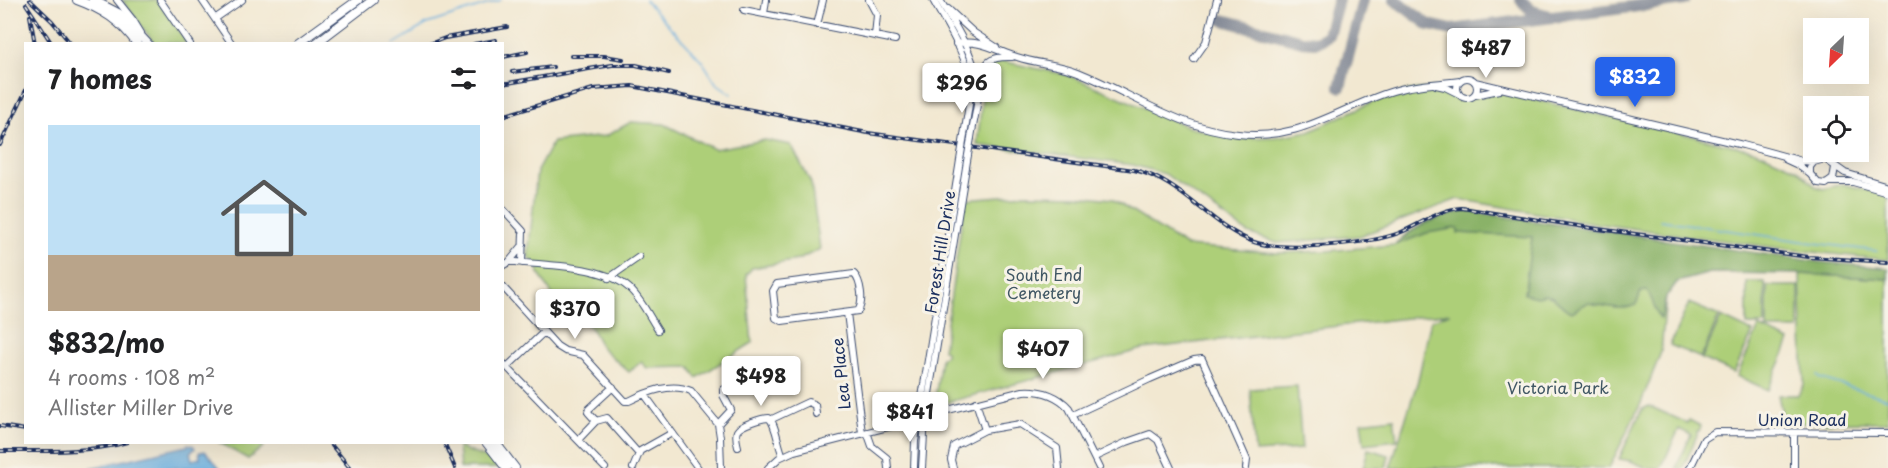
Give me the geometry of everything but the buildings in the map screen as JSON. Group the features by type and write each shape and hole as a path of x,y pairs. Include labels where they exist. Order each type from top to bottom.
{"main road":[{"path":"76,0 104,12 143,41"},
{"path":"93,0 120,14 143,41"},
{"path":"300,42 358,2 373,0"},
{"path":"317,42 358,2"},
{"path":"488,444 506,468"},
{"path":"496,444 514,468"}],"street":[{"path":"117,0 134,20 143,41"},
{"path":"160,0 189,42"},
{"path":"202,0 231,42"},
{"path":"216,18 242,0"},
{"path":"764,14 766,0"},
{"path":"817,25 823,0"},
{"path":"869,0 877,15 874,36"},
{"path":"933,0 959,43"},
{"path":"1194,59 1206,42 1217,0"},
{"path":"942,2 959,43"},
{"path":"942,2 973,32 1016,57"},
{"path":"744,10 895,40"},
{"path":"959,43 978,44 1016,57 1074,70 1192,126 1241,135 1272,134 1299,129 1376,96 1424,84 1460,81 1468,78 1502,89 1803,161"},
{"name":"Forest Hill Drive","path":"914,468 915,441 922,418 967,137 978,94 975,72 959,43"},
{"name":"Forest Hill Drive","path":"959,43 970,83 967,137"},
{"path":"978,94 982,71 988,62 997,57 1016,57"},
{"path":"1459,94 1457,87 1460,81"},
{"path":"1475,95 1476,82"},
{"path":"1424,84 1445,87 1467,98 1502,89"},
{"path":"1762,150 1798,165 1818,183 1853,182 1888,192"},
{"path":"1810,174 1810,167 1814,162"},
{"path":"1830,182 1834,176 1831,162"},
{"path":"1834,168 1888,186"},
{"path":"504,210 522,229 522,263"},
{"path":"504,264 523,245"},
{"path":"609,278 639,257"},
{"path":"504,264 522,263 577,268 609,278 630,289 658,330"},
{"name":"Lea Place","path":"854,274 858,280 862,304 858,311 847,313 780,321 775,315 773,289 779,284 854,274"},
{"path":"504,288 561,350 583,355 627,401 656,389 689,389 717,424 720,437 721,468"},
{"name":"Lea Place","path":"847,313 864,432"},
{"path":"544,332 505,365 605,468"},
{"path":"1072,415 1194,360 1202,359 1247,460 1246,468"},
{"path":"717,424 731,410 723,395 724,388 755,370"},
{"path":"596,421 588,410 613,387"},
{"path":"936,413 1012,393 1033,390 1056,397 1064,403 1072,415 1099,468"},
{"path":"645,395 698,468"},
{"path":"738,447 736,433 740,428 760,419 772,419 808,402 815,405 816,414"},
{"path":"976,402 985,430"},
{"path":"578,440 596,421 604,418 610,420 638,453"},
{"path":"768,468 781,457 794,451 922,418"},
{"name":"Forest Hill Drive","path":"922,418 922,468"},
{"path":"772,419 781,457 773,468"},
{"path":"953,468 951,460 954,446 985,430 1016,424 1024,425 1057,448 1059,468"},
{"path":"864,432 872,446 887,458 888,468"},
{"name":"Union Road","path":"1690,468 1704,439 1715,432 1888,433"},
{"path":"633,468 638,453 672,433"},
{"path":"1794,433 1794,468"},
{"path":"1095,458 1146,434 1154,435 1171,468"},
{"path":"594,458 595,468"}],"green space":[{"path":"122,0 157,0 187,42 153,42"},
{"path":"1001,61 1068,75 1191,128 1240,138 1276,137 1309,131 1373,102 1406,91 1420,89 1440,88 1466,100 1494,92 1536,100 1757,151 1797,169 1815,186 1823,189 1843,184 1888,195 1888,260 1599,224 1458,199 1360,236 1277,243 1248,233 1165,174 1133,165 977,145 986,76 992,65"},
{"path":"631,122 664,124 714,149 765,140 791,145 811,183 820,249 798,260 752,268 746,275 752,343 697,378 690,367 647,368 641,362 629,372 602,348 593,331 574,309 555,299 539,274 538,267 528,256 537,171 553,142 606,136"},
{"path":"1025,194 1077,195 1112,199 1186,246 1278,253 1394,245 1406,234 1428,221 1464,211 1663,239 1703,275 1677,282 1666,297 1661,352 1641,403 1609,468 1390,468 1418,380 1431,320 1450,313 1143,349 934,406 941,358 946,355 946,351 943,350 965,199"},
{"path":"1464,211 1820,262 1888,268 1888,279 1800,274 1710,273 1677,282 1666,297 1661,319 1646,291 1641,292 1636,305 1630,307 1618,308 1587,303 1572,312 1552,297 1524,294 1532,237 1458,233 1458,228 1427,233 1395,245 1410,232 1427,223"},
{"path":"1800,274 1888,279 1888,422 1784,423 1778,395 1798,395 1804,385"},
{"path":"1747,282 1765,282 1765,325 1747,325"},
{"path":"1767,286 1799,286 1799,329 1767,329"},
{"path":"1689,303 1719,316 1701,358 1670,345"},
{"path":"1721,317 1753,332 1734,373 1702,359"},
{"path":"1759,327 1790,341 1768,390 1737,376"},
{"path":"1297,386 1302,449 1255,452 1250,389"},
{"path":"1649,406 1687,423 1689,420 1701,426 1683,468 1676,468 1691,435 1679,429 1661,468 1647,468 1619,459 1642,409"},
{"path":"1394,418 1397,440 1364,444 1361,422"},
{"path":"222,444 264,444 248,459"},
{"path":"458,447 493,461 498,468 460,468"},
{"path":"1368,449 1389,455 1386,468 1363,468"}],"water":[{"path":"188,444 194,446 195,449 190,452 192,460 200,458 199,452 205,451 220,468 90,468 187,446"}],"waterway":[{"path":"397,42 427,24 501,0"},
{"path":"645,0 702,61 716,83 732,94"},
{"path":"1660,220 1877,251"},
{"path":"1817,375 1819,378 1888,399"}],"taxiway":[{"path":"1223,20 1302,41 1317,42 1328,35 1338,0"},
{"path":"1340,87 1363,0"},
{"path":"1395,0 1429,25 1452,30 1685,0"},
{"path":"1521,0 1532,11 1546,15"}],"railway":[{"path":"30,0 69,42"},
{"path":"26,4 51,42"},
{"path":"30,16 35,42"},
{"path":"434,42 507,27"},
{"path":"485,42 496,40"},
{"path":"504,57 527,52"},
{"path":"571,56 604,56 623,59"},
{"path":"504,84 612,65 636,65 669,73"},
{"path":"512,72 553,67"},
{"path":"504,115 593,89 632,86 868,133 1134,170 1166,183 1238,235 1267,245 1326,245 1386,237 1437,214 1462,208 1809,257 1888,262"},
{"path":"0,145 24,94"},
{"path":"0,426 24,430"},
{"path":"0,451 81,450 120,444"},
{"path":"331,444 350,468"},
{"path":"445,444 455,468"}],"park label":[{"name":"South End Cemetery","path":"1044,283"},
{"name":"Victoria Park","path":"1558,387"}]}
